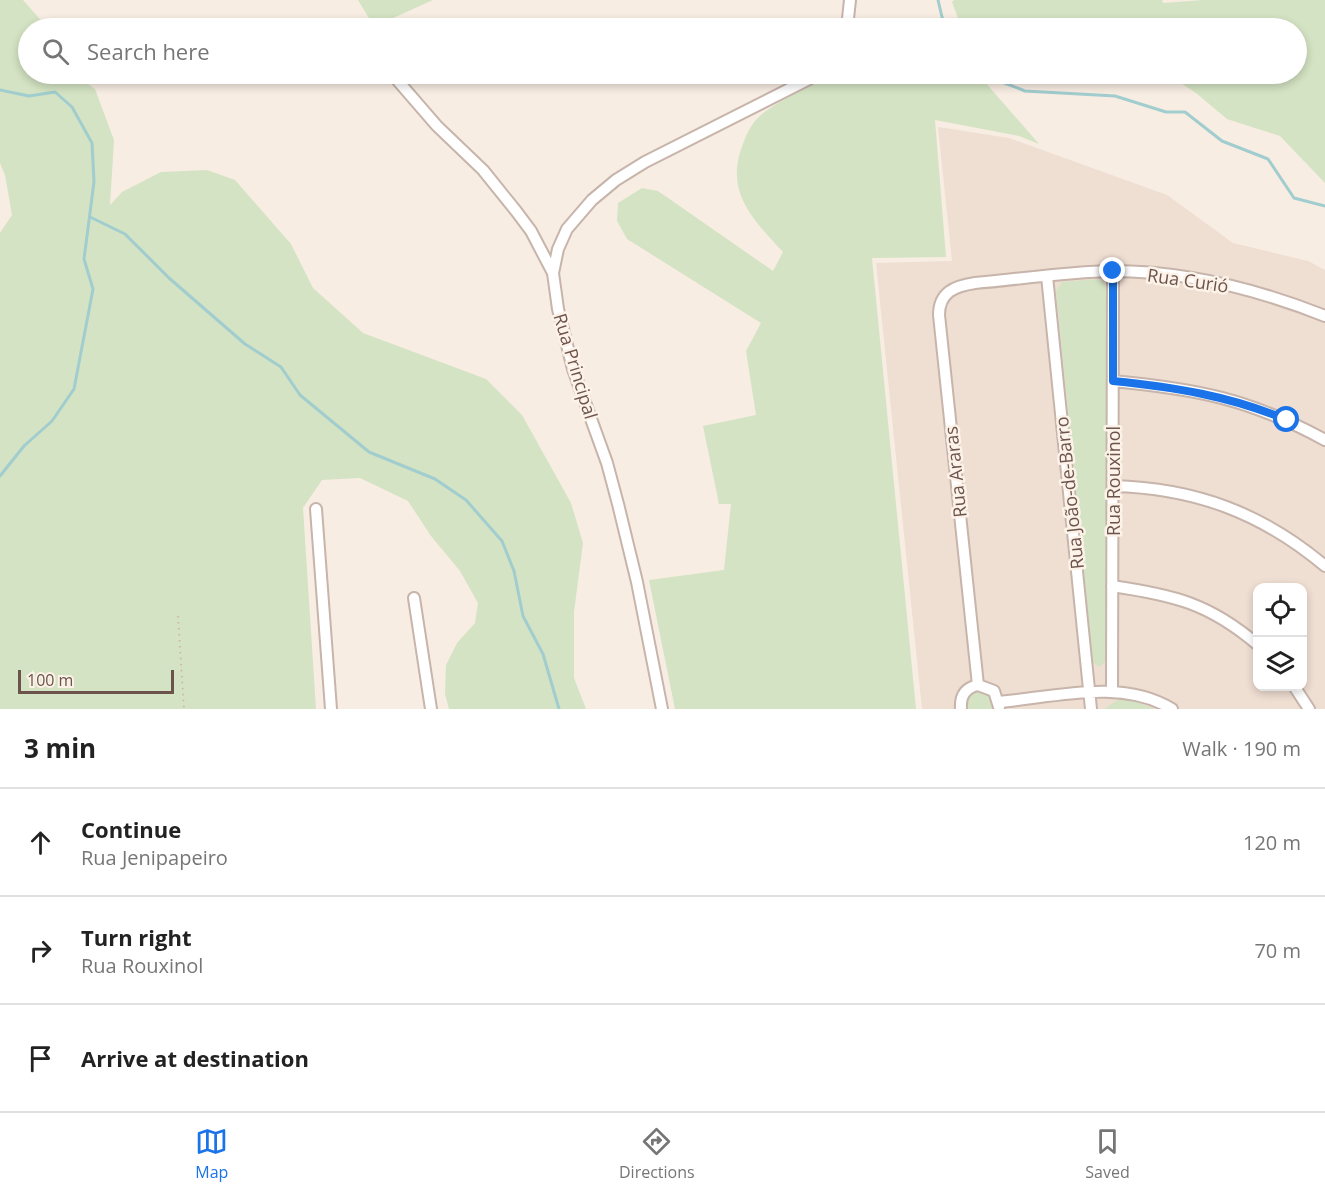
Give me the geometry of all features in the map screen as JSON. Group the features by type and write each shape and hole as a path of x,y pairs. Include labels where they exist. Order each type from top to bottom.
{"street":[{"path":"848,18 850,0"},
{"name":"Rua Principal","path":"401,84 437,126 483,170 531,231 553,273 558,309 573,369 607,463 638,582 662,709"},
{"path":"553,273 562,238 575,217 622,176 800,84"},
{"name":"Rua Curió","path":"975,283 1113,271 1216,282 1262,293 1325,316"},
{"name":"Rua Rouxinol","path":"1112,691 1113,271"},
{"name":"Rua João-de-Barro","path":"1047,276 1092,709"},
{"name":"Rua Araras","path":"975,283 959,285 944,294 939,304 939,315 978,685"},
{"path":"1113,381 1199,391 1246,403 1287,420 1325,440"},
{"path":"1113,486 1149,487 1215,501 1257,521 1309,552 1325,566"},
{"path":"316,509 332,709"},
{"path":"1113,586 1175,597 1192,603 1223,619 1253,642"},
{"path":"414,598 431,709"},
{"path":"961,709 962,696 971,687 978,685 994,691 999,706 1112,691 1150,699 1172,709"},
{"path":"1297,691 1309,709"}],"path":[{"path":"178,616 184,709"}],"shaded area":[{"path":"938,127 1009,138 1167,195 1233,243 1308,261 1325,270 1325,709 922,709 876,263 952,261"}],"green space":[{"path":"0,0 23,0 39,18 18,18 18,84 88,84 95,89 114,140 110,205 122,192 161,172 207,170 235,180 291,244 313,288 363,333 486,379 522,415 571,503 583,543 574,612 574,678 586,709 449,709 445,694 446,665 457,643 475,623 478,603 460,571 431,536 408,501 360,478 322,480 303,508 316,709 0,709 0,233 12,215 5,175 0,163"},
{"path":"358,0 433,0 393,18 369,18"},
{"path":"954,0 1162,0 1163,3 1203,0 1325,0 1325,183 1280,136 1227,119 1182,84 1307,84 1307,18 958,18 952,2"},
{"path":"816,84 987,84 1039,144 1019,136 935,120 946,257 872,258 916,709 675,709 649,580 724,570 731,504 719,504 703,426 756,415 746,351 761,323 627,239 617,221 618,203 642,188 658,191 773,271 783,252 761,228 745,204 739,191 738,161 752,125 762,114"},
{"path":"1098,279 1107,289 1106,661 1099,667 1093,662 1056,291 1062,282"},
{"path":"978,689 991,694 994,709 965,709 966,698"},
{"path":"1121,698 1129,699 1155,709 1104,709"}],"waterway":[{"path":"938,0 943,18"},
{"path":"1007,84 1025,91 1115,96 1166,112 1185,112 1222,141 1268,159 1294,198 1325,206"},
{"path":"0,90 29,96 55,92 72,107 92,143 94,182 84,259 93,289 74,389 52,421 24,446 0,476"},
{"path":"90,217 125,234 169,278 245,344 281,367 300,395 369,452 435,479 466,500 502,541 514,571 523,616 543,654 559,709"}],"route":[{"path":"1113,271 1113,381 1199,391 1246,403 1287,420"}]}
